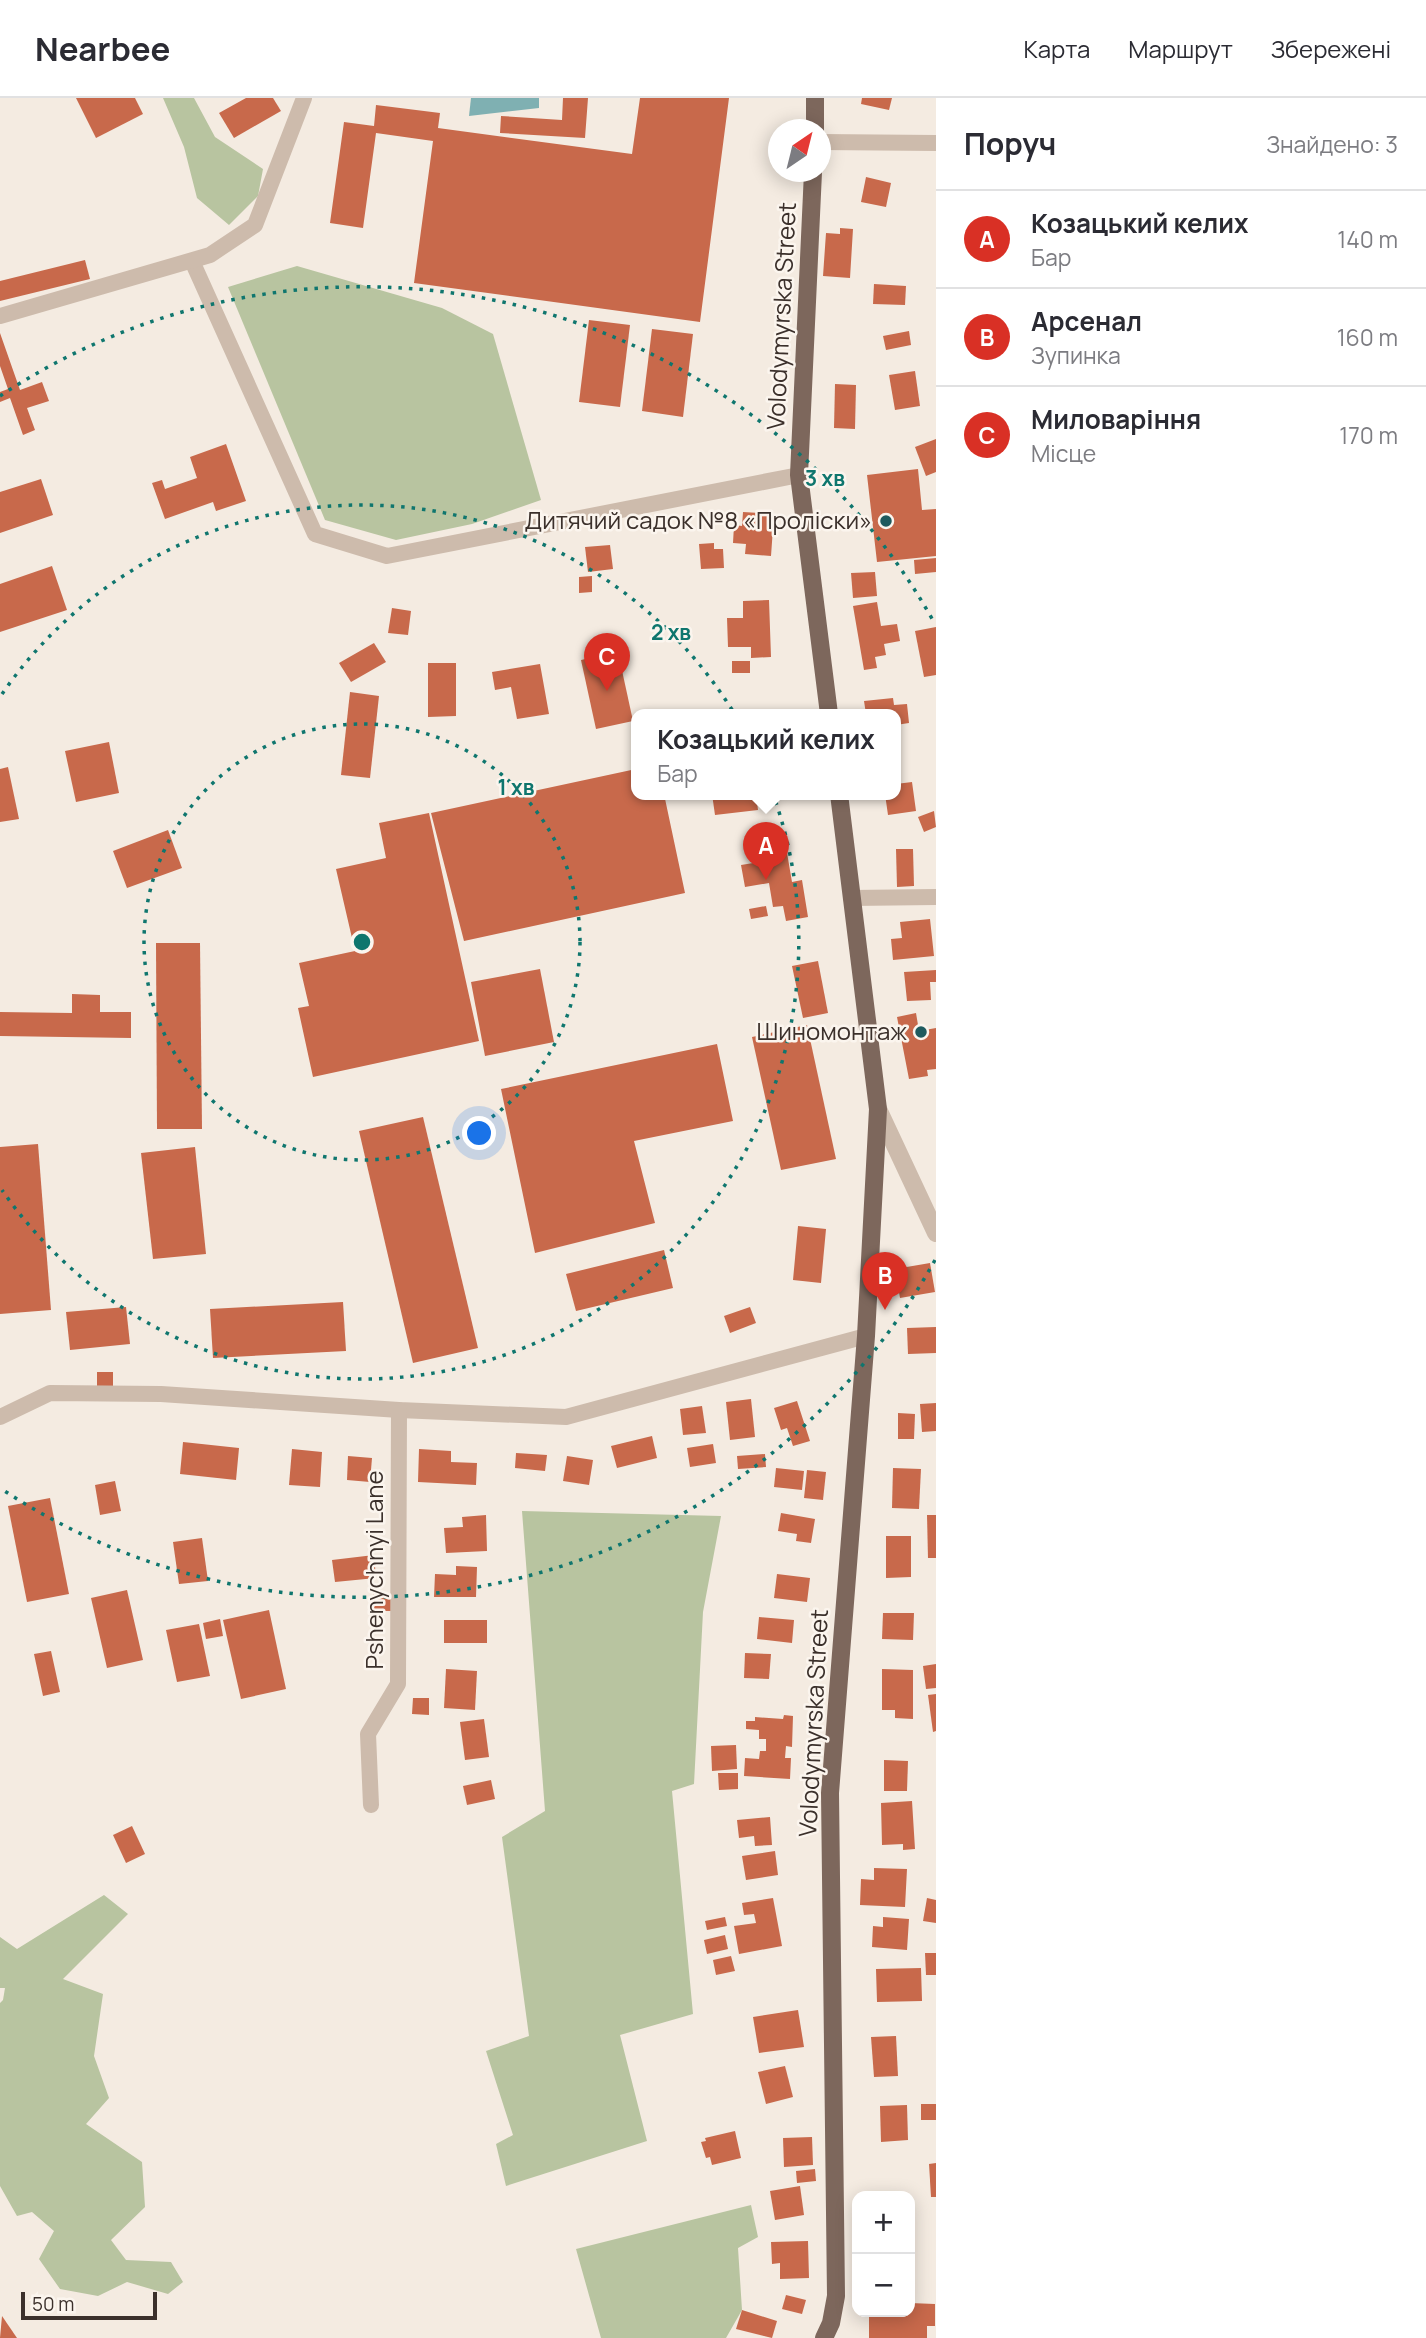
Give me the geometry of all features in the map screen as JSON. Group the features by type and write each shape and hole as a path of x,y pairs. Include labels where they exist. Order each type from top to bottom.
{"main road":[{"path":"815,98 815,119"},
{"name":"Volodymyrska Street","path":"813,182 800,475 828,709"},
{"name":"Volodymyrska Street","path":"830,2333 836,2296 830,1793 866,1336 878,1109 840,800"}],"street":[{"path":"0,316 210,255 255,225 304,98"},
{"path":"831,142 936,143"},
{"path":"191,261 316,534 387,556 800,475"},
{"path":"851,898 936,897"},
{"name":"Volodymyrska Street","path":"878,1109 936,1233"},
{"path":"0,1417 50,1393 161,1394 399,1410 566,1416 866,1336"},
{"name":"Pshenychnyi Lane","path":"371,1805 368,1734 398,1684 399,1410"}],"green space":[{"path":"163,98 194,98 215,137 263,169 258,196 229,225 197,198 184,147"},
{"path":"297,266 442,308 493,334 541,500 472,524 396,540 325,520 228,287"},
{"path":"522,1511 721,1516 703,1612 694,1784 672,1791 693,2014 620,2035 647,2141 506,2186 496,2144 513,2135 486,2051 529,2036 502,1837 545,1811"},
{"path":"104,1895 128,1914 63,1979 103,1994 94,2056 109,2098 86,2124 142,2162 145,2207 111,2240 126,2260 171,2262 183,2282 168,2294 127,2282 98,2296 60,2289 39,2259 54,2231 32,2212 17,2216 0,2186 0,2003 5,1988 0,1988 0,1937 17,1949"},
{"path":"751,2205 758,2237 738,2248 742,2310 726,2338 601,2338 576,2249"}],"water":[{"path":"471,98 539,98 539,108 469,116"}],"building":[{"path":"76,98 135,98 143,114 96,138"},
{"path":"246,98 273,98 281,111 234,138 219,113"},
{"path":"563,98 588,98 585,138 500,133 501,116 562,120"},
{"path":"640,98 729,98 700,322 414,283 433,141 376,133 363,228 330,223 344,122 374,126 376,105 440,113 438,128 632,154"},
{"path":"862,98 892,98 889,110 861,104"},
{"path":"866,177 891,183 886,207 861,202"},
{"path":"840,228 853,229 850,278 823,276 826,233 840,234"},
{"path":"85,260 90,279 0,301 0,281"},
{"path":"874,284 906,286 905,305 873,304"},
{"path":"589,320 630,325 620,407 579,402"},
{"path":"652,329 693,334 683,417 642,411"},
{"path":"909,331 911,345 886,350 883,336"},
{"path":"0,333 20,390 42,382 49,401 27,408 35,430 23,435 10,398 0,402 0,392 8,389 0,366"},
{"path":"915,371 920,406 895,410 889,375"},
{"path":"835,384 856,385 855,429 834,428"},
{"path":"936,439 936,472 926,476 915,447"},
{"path":"226,444 246,501 216,511 213,502 165,519 152,483 162,480 165,489 197,478 190,457"},
{"path":"918,469 922,510 936,509 936,556 877,562 867,475"},
{"path":"41,479 53,515 0,533 0,492"},
{"path":"743,512 774,514 771,556 745,554 746,544 733,543 734,525 742,526"},
{"path":"714,543 714,549 723,549 724,568 701,569 699,544"},
{"path":"610,545 613,569 588,572 585,547"},
{"path":"936,558 936,572 915,574 914,560"},
{"path":"52,566 67,610 0,632 0,584"},
{"path":"875,572 877,596 853,598 851,573"},
{"path":"592,576 592,592 579,593 579,577"},
{"path":"769,600 771,657 751,658 751,647 728,647 727,618 743,618 743,601"},
{"path":"877,602 881,626 897,624 900,641 884,644 886,655 875,657 877,668 864,670 853,606"},
{"path":"392,608 411,611 408,635 388,633"},
{"path":"936,627 936,675 924,677 915,631"},
{"path":"374,643 386,662 351,682 339,663"},
{"path":"618,652 631,721 596,729 581,660"},
{"path":"732,661 750,661 750,673 732,673"},
{"path":"428,663 456,663 456,716 428,717"},
{"path":"540,664 549,714 517,719 511,687 495,690 492,672"},
{"path":"350,692 379,696 370,778 341,775"},
{"path":"893,698 894,705 907,704 909,723 901,724 901,709 865,709 864,701"},
{"path":"109,742 119,793 76,802 65,751"},
{"path":"8,767 19,819 0,822 0,769"},
{"path":"631,770 631,800 665,800 685,893 464,941 431,813"},
{"path":"912,782 916,811 888,815 886,800 901,800 901,783"},
{"path":"713,800 757,800 758,810 715,815"},
{"path":"934,811 936,827 924,832 918,817"},
{"path":"429,813 479,1041 313,1077 298,1008 309,1006 299,963 355,951 336,869 386,858 379,823"},
{"path":"168,830 182,868 127,888 113,851"},
{"path":"785,841 792,882 802,880 808,917 786,921 783,906 773,907 769,883 745,887 741,865 765,861 762,844"},
{"path":"896,849 913,849 914,886 897,887"},
{"path":"766,906 768,916 751,919 749,909"},
{"path":"930,919 934,956 893,960 891,939 902,938 900,922"},
{"path":"156,943 200,943 202,1129 157,1129"},
{"path":"818,961 828,1013 803,1018 792,966"},
{"path":"540,969 554,1042 485,1056 471,982"},
{"path":"936,970 936,982 930,982 931,1000 907,1001 904,972"},
{"path":"72,994 100,995 100,1012 131,1012 131,1038 0,1036 0,1012 72,1013"},
{"path":"916,1013 919,1031 936,1028 936,1069 927,1070 928,1076 909,1079 897,1017"},
{"path":"807,1025 836,1159 781,1170 752,1037"},
{"path":"717,1044 733,1121 634,1141 655,1223 535,1253 501,1089"},
{"path":"423,1117 478,1348 413,1363 359,1131"},
{"path":"38,1144 51,1310 0,1314 0,1147"},
{"path":"195,1147 206,1254 153,1259 141,1153"},
{"path":"798,1226 826,1229 821,1283 793,1280"},
{"path":"664,1250 673,1288 576,1311 566,1274"},
{"path":"930,1263 935,1292 900,1298 895,1269"},
{"path":"343,1302 346,1351 213,1358 210,1309"},
{"path":"126,1307 130,1344 70,1350 66,1312"},
{"path":"750,1307 756,1323 730,1333 724,1316"},
{"path":"936,1327 936,1353 908,1354 907,1328"},
{"path":"97,1372 113,1372 113,1387 97,1387"},
{"path":"751,1399 755,1437 730,1440 726,1402"},
{"path":"797,1401 810,1441 793,1446 787,1428 781,1430 774,1408"},
{"path":"936,1403 936,1431 922,1432 920,1404"},
{"path":"702,1406 706,1433 683,1435 680,1409"},
{"path":"898,1413 915,1414 914,1439 898,1439"},
{"path":"652,1436 657,1458 617,1468 611,1446"},
{"path":"183,1442 239,1448 236,1480 180,1474"},
{"path":"713,1444 716,1463 690,1467 687,1448"},
{"path":"292,1449 322,1452 320,1487 289,1485"},
{"path":"419,1449 451,1451 451,1462 477,1463 476,1485 418,1482"},
{"path":"516,1453 547,1455 545,1471 515,1468"},
{"path":"765,1454 766,1467 738,1469 737,1456"},
{"path":"348,1456 372,1458 370,1482 347,1480"},
{"path":"567,1456 593,1460 589,1485 563,1481"},
{"path":"776,1468 804,1471 802,1490 774,1487"},
{"path":"893,1468 921,1469 919,1509 892,1508"},
{"path":"807,1470 826,1472 823,1500 804,1498"},
{"path":"115,1481 121,1511 100,1515 95,1485"},
{"path":"50,1498 69,1594 27,1602 8,1506"},
{"path":"781,1513 815,1519 811,1543 796,1541 797,1534 778,1531"},
{"path":"486,1515 487,1551 446,1553 444,1528 463,1527 462,1517"},
{"path":"927,1515 936,1515 936,1558 928,1558"},
{"path":"886,1536 911,1536 911,1577 886,1578"},
{"path":"202,1538 208,1581 179,1584 173,1542"},
{"path":"374,1555 376,1578 335,1582 332,1560"},
{"path":"456,1566 477,1567 476,1597 434,1597 435,1574 456,1575"},
{"path":"777,1574 810,1578 807,1602 774,1598"},
{"path":"127,1590 143,1660 107,1668 91,1598"},
{"path":"373,1594 392,1594 393,1611 374,1611"},
{"path":"269,1610 286,1689 241,1699 223,1620"},
{"path":"883,1613 914,1613 913,1640 882,1639"},
{"path":"759,1617 794,1620 792,1643 757,1639"},
{"path":"220,1619 223,1636 206,1639 203,1623"},
{"path":"444,1620 487,1620 487,1643 444,1643"},
{"path":"199,1624 210,1676 177,1682 166,1630"},
{"path":"51,1651 60,1692 43,1696 34,1654"},
{"path":"745,1653 771,1654 769,1679 744,1678"},
{"path":"936,1664 936,1688 926,1689 923,1666"},
{"path":"446,1669 477,1671 475,1710 444,1708"},
{"path":"882,1669 913,1670 913,1719 895,1718 895,1710 882,1710"},
{"path":"936,1694 936,1731 933,1732 928,1695"},
{"path":"413,1698 429,1698 429,1715 412,1714"},
{"path":"784,1715 793,1716 792,1747 786,1746 785,1758 791,1758 790,1779 744,1776 745,1758 759,1759 760,1751 766,1751 766,1739 759,1739 759,1730 746,1729 746,1721 755,1721 755,1717 783,1719"},
{"path":"484,1719 489,1757 465,1760 460,1722"},
{"path":"736,1745 737,1769 712,1771 711,1746"},
{"path":"884,1760 908,1761 907,1791 884,1791"},
{"path":"718,1773 738,1773 738,1789 719,1790"},
{"path":"491,1780 495,1799 467,1805 463,1786"},
{"path":"912,1801 915,1849 903,1850 903,1844 882,1845 881,1803"},
{"path":"770,1817 772,1845 755,1846 754,1836 739,1838 737,1820"},
{"path":"132,1826 145,1854 126,1863 113,1835"},
{"path":"775,1851 778,1875 746,1880 742,1856"},
{"path":"874,1868 907,1869 905,1907 860,1905 861,1879 874,1880"},
{"path":"773,1898 782,1946 739,1954 734,1926 756,1923 754,1914 744,1915 742,1903"},
{"path":"927,1898 936,1900 936,1923 923,1921"},
{"path":"725,1917 727,1926 707,1930 705,1921"},
{"path":"883,1917 909,1919 907,1950 872,1947 873,1926 883,1927"},
{"path":"725,1935 728,1949 707,1954 704,1940"},
{"path":"925,1953 936,1953 936,1975 926,1975"},
{"path":"731,1956 735,1971 716,1975 713,1960"},
{"path":"921,1968 922,2001 877,2002 876,1969"},
{"path":"798,2010 804,2047 759,2053 753,2017"},
{"path":"896,2036 898,2076 874,2077 871,2037"},
{"path":"785,2066 793,2097 766,2104 758,2072"},
{"path":"921,2104 936,2104 936,2120 921,2120"},
{"path":"907,2105 908,2140 881,2142 880,2106"},
{"path":"735,2131 741,2158 712,2165 710,2157 706,2158 701,2142 706,2141 705,2138"},
{"path":"812,2137 813,2165 784,2167 783,2138"},
{"path":"936,2163 936,2197 931,2197 929,2164"},
{"path":"815,2169 816,2181 797,2183 796,2171"},
{"path":"800,2186 804,2215 775,2220 770,2191"},
{"path":"808,2241 809,2278 780,2279 780,2263 772,2264 771,2242"},
{"path":"786,2295 806,2300 802,2314 782,2309"},
{"path":"915,2303 935,2304 935,2326 927,2326 927,2338 869,2338 869,2317 915,2317"},
{"path":"742,2310 777,2321 772,2338 736,2329"},
{"path":"2,2316 17,2338 0,2338"}],"place":[{"name":"Дитячий садок №8 «Проліски»","path":"886,521"},
{"name":"Миловаріння","path":"607,691"},
{"name":"Козацький келих","path":"766,880"},
{"name":"Шиномонтаж","path":"921,1032"},
{"name":"Арсенал","path":"885,1310"}]}
